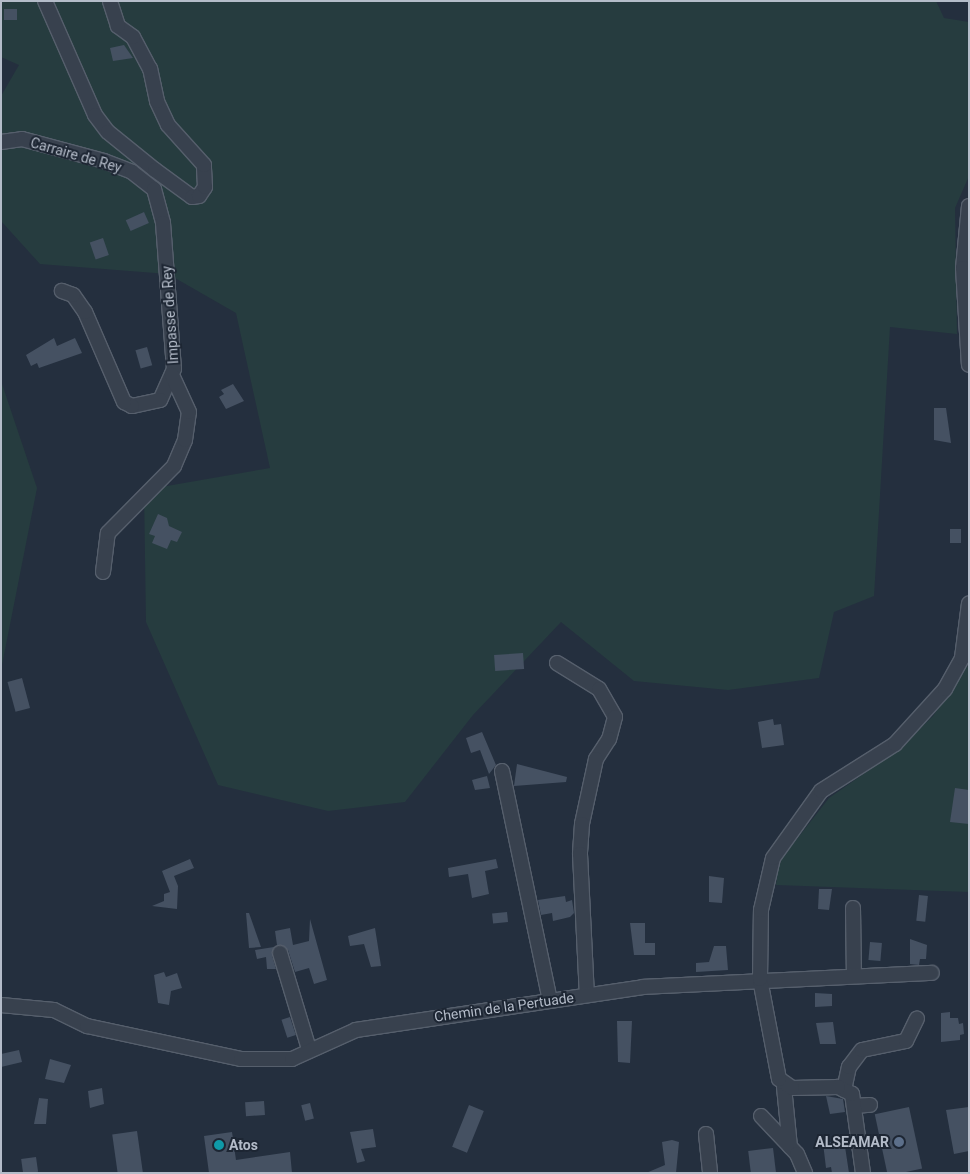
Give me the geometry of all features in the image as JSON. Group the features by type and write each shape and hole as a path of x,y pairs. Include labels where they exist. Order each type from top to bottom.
{"street":[{"path":"45,1 95,115 108,132 192,197 199,196 205,187 204,165 168,125 157,101 150,69 133,37 118,26 110,1"},
{"name":"Carraire de Rey","path":"1,142 22,139 132,172 152,188 161,208"},
{"path":"969,206 963,268 969,365"},
{"name":"Impasse de Rey","path":"62,291 72,295 85,312 124,402 132,406 160,400 172,375 161,208"},
{"path":"102,572 108,533 174,466 185,440 189,412 172,375"},
{"path":"790,1147 784,1086 776,1068 760,979 761,910 773,858 821,791 895,744 940,695 962,658 969,603"},
{"path":"557,662 599,689 615,717 609,738 596,759 582,824 580,854 587,995"},
{"path":"502,771 550,1000"},
{"path":"853,908 854,976"},
{"path":"280,952 309,1049"},
{"name":"Chemin de la Pertuade","path":"1,1005 17,1003 54,1010 87,1026 241,1059 292,1059 309,1049 356,1030 587,995 760,979 932,973"},
{"path":"844,1090 849,1067 862,1050 906,1041 917,1018"},
{"path":"784,1086 844,1090 852,1094 863,1173"},
{"path":"854,1106 870,1105"},
{"path":"761,1116 790,1147 805,1173"},
{"path":"706,1134 710,1173"}],"green space":[{"path":"1,1 936,1 944,18 969,22 969,176 955,208 957,334 890,327 874,596 834,612 819,678 728,690 634,681 561,622 473,715 405,802 328,811 218,785 146,622 144,490 270,468 236,313 168,274 40,264 1,221 1,96 19,65 1,57"},
{"path":"1,381 37,488 1,670"},
{"path":"969,664 969,892 776,885 779,862 829,798 898,750 933,716"}],"building":[{"path":"4,9 17,9 17,20 4,20"},
{"path":"124,45 133,58 113,61 110,48"},
{"path":"144,212 149,223 131,231 126,220"},
{"path":"103,238 109,255 96,260 90,243"},
{"path":"54,338 57,346 75,338 82,353 39,368 37,363 31,366 26,355"},
{"path":"147,347 152,365 141,369 135,350"},
{"path":"233,384 244,401 226,409 219,397 224,394 221,390"},
{"path":"934,408 946,408 951,443 934,440"},
{"path":"158,514 167,518 169,526 182,532 177,542 171,540 167,549 152,543 155,536 149,534"},
{"path":"950,529 961,529 961,543 950,543"},
{"path":"523,653 524,669 495,671 494,655"},
{"path":"22,678 30,708 16,712 8,682"},
{"path":"773,719 774,725 781,724 784,745 762,748 758,722"},
{"path":"482,732 496,765 489,774 480,750 471,753 466,738"},
{"path":"517,764 567,777 566,782 514,786"},
{"path":"487,776 490,788 475,790 472,780"},
{"path":"955,788 969,790 969,824 950,822"},
{"path":"190,859 194,868 174,876 178,886 177,909 152,906 164,901 164,894 170,892 162,871"},
{"path":"496,859 498,868 485,871 489,894 472,898 468,874 449,877 448,868"},
{"path":"709,876 724,878 722,903 709,902"},
{"path":"819,889 832,889 829,910 818,909"},
{"path":"919,895 928,896 925,922 916,921"},
{"path":"565,896 566,902 572,900 574,913 570,917 553,921 552,913 541,915 538,900"},
{"path":"507,912 508,922 493,924 492,914"},
{"path":"246,913 249,913 261,947 249,948"},
{"path":"310,919 327,980 314,984 309,968 295,972 288,950 277,945 275,931 290,928 293,945 309,941"},
{"path":"630,923 645,923 645,943 655,943 655,955 634,955"},
{"path":"375,928 381,966 371,967 364,944 350,946 348,936"},
{"path":"910,939 927,945 926,959 920,959 919,965 910,964"},
{"path":"870,942 882,943 880,961 868,960"},
{"path":"714,946 726,946 728,970 696,972 696,963 709,962"},
{"path":"274,947 272,955 276,969 267,969 266,957 257,959 255,950"},
{"path":"164,972 166,977 177,973 182,988 171,991 169,1005 158,1003 154,975"},
{"path":"815,993 832,994 832,1006 815,1007"},
{"path":"950,1012 950,1018 958,1018 959,1024 963,1023 964,1034 960,1035 960,1040 941,1042 941,1013"},
{"path":"290,1017 296,1035 287,1038 281,1020"},
{"path":"617,1021 632,1021 630,1063 618,1062"},
{"path":"833,1022 836,1044 820,1044 816,1023"},
{"path":"19,1050 22,1062 1,1067 1,1054"},
{"path":"50,1059 71,1065 64,1083 45,1079"},
{"path":"102,1088 104,1104 90,1108 88,1091"},
{"path":"826,1096 843,1099 845,1112 830,1114"},
{"path":"39,1098 48,1099 46,1124 34,1124"},
{"path":"264,1101 265,1115 246,1116 245,1102"},
{"path":"310,1103 314,1119 305,1121 301,1105"},
{"path":"469,1105 484,1111 467,1153 452,1147"},
{"name":"ALSEAMAR","path":"909,1107 922,1169 902,1173 887,1173 875,1114"},
{"path":"969,1107 969,1151 954,1154 946,1110"},
{"path":"373,1129 376,1147 361,1149 365,1161 357,1163 350,1132"},
{"path":"137,1131 143,1173 118,1173 112,1134"},
{"name":"Atos","path":"232,1132 236,1160 290,1152 292,1173 209,1173 204,1136"},
{"path":"672,1140 679,1142 676,1173 646,1173 665,1165 662,1142"},
{"path":"844,1140 849,1173 832,1173 831,1167 826,1168 823,1143"},
{"path":"773,1148 776,1173 751,1173 748,1151"},
{"path":"36,1157 38,1172 23,1173 21,1159"}],"place":[{"name":"ALSEAMAR","path":"899,1142"},
{"name":"Atos","path":"219,1145"}]}
